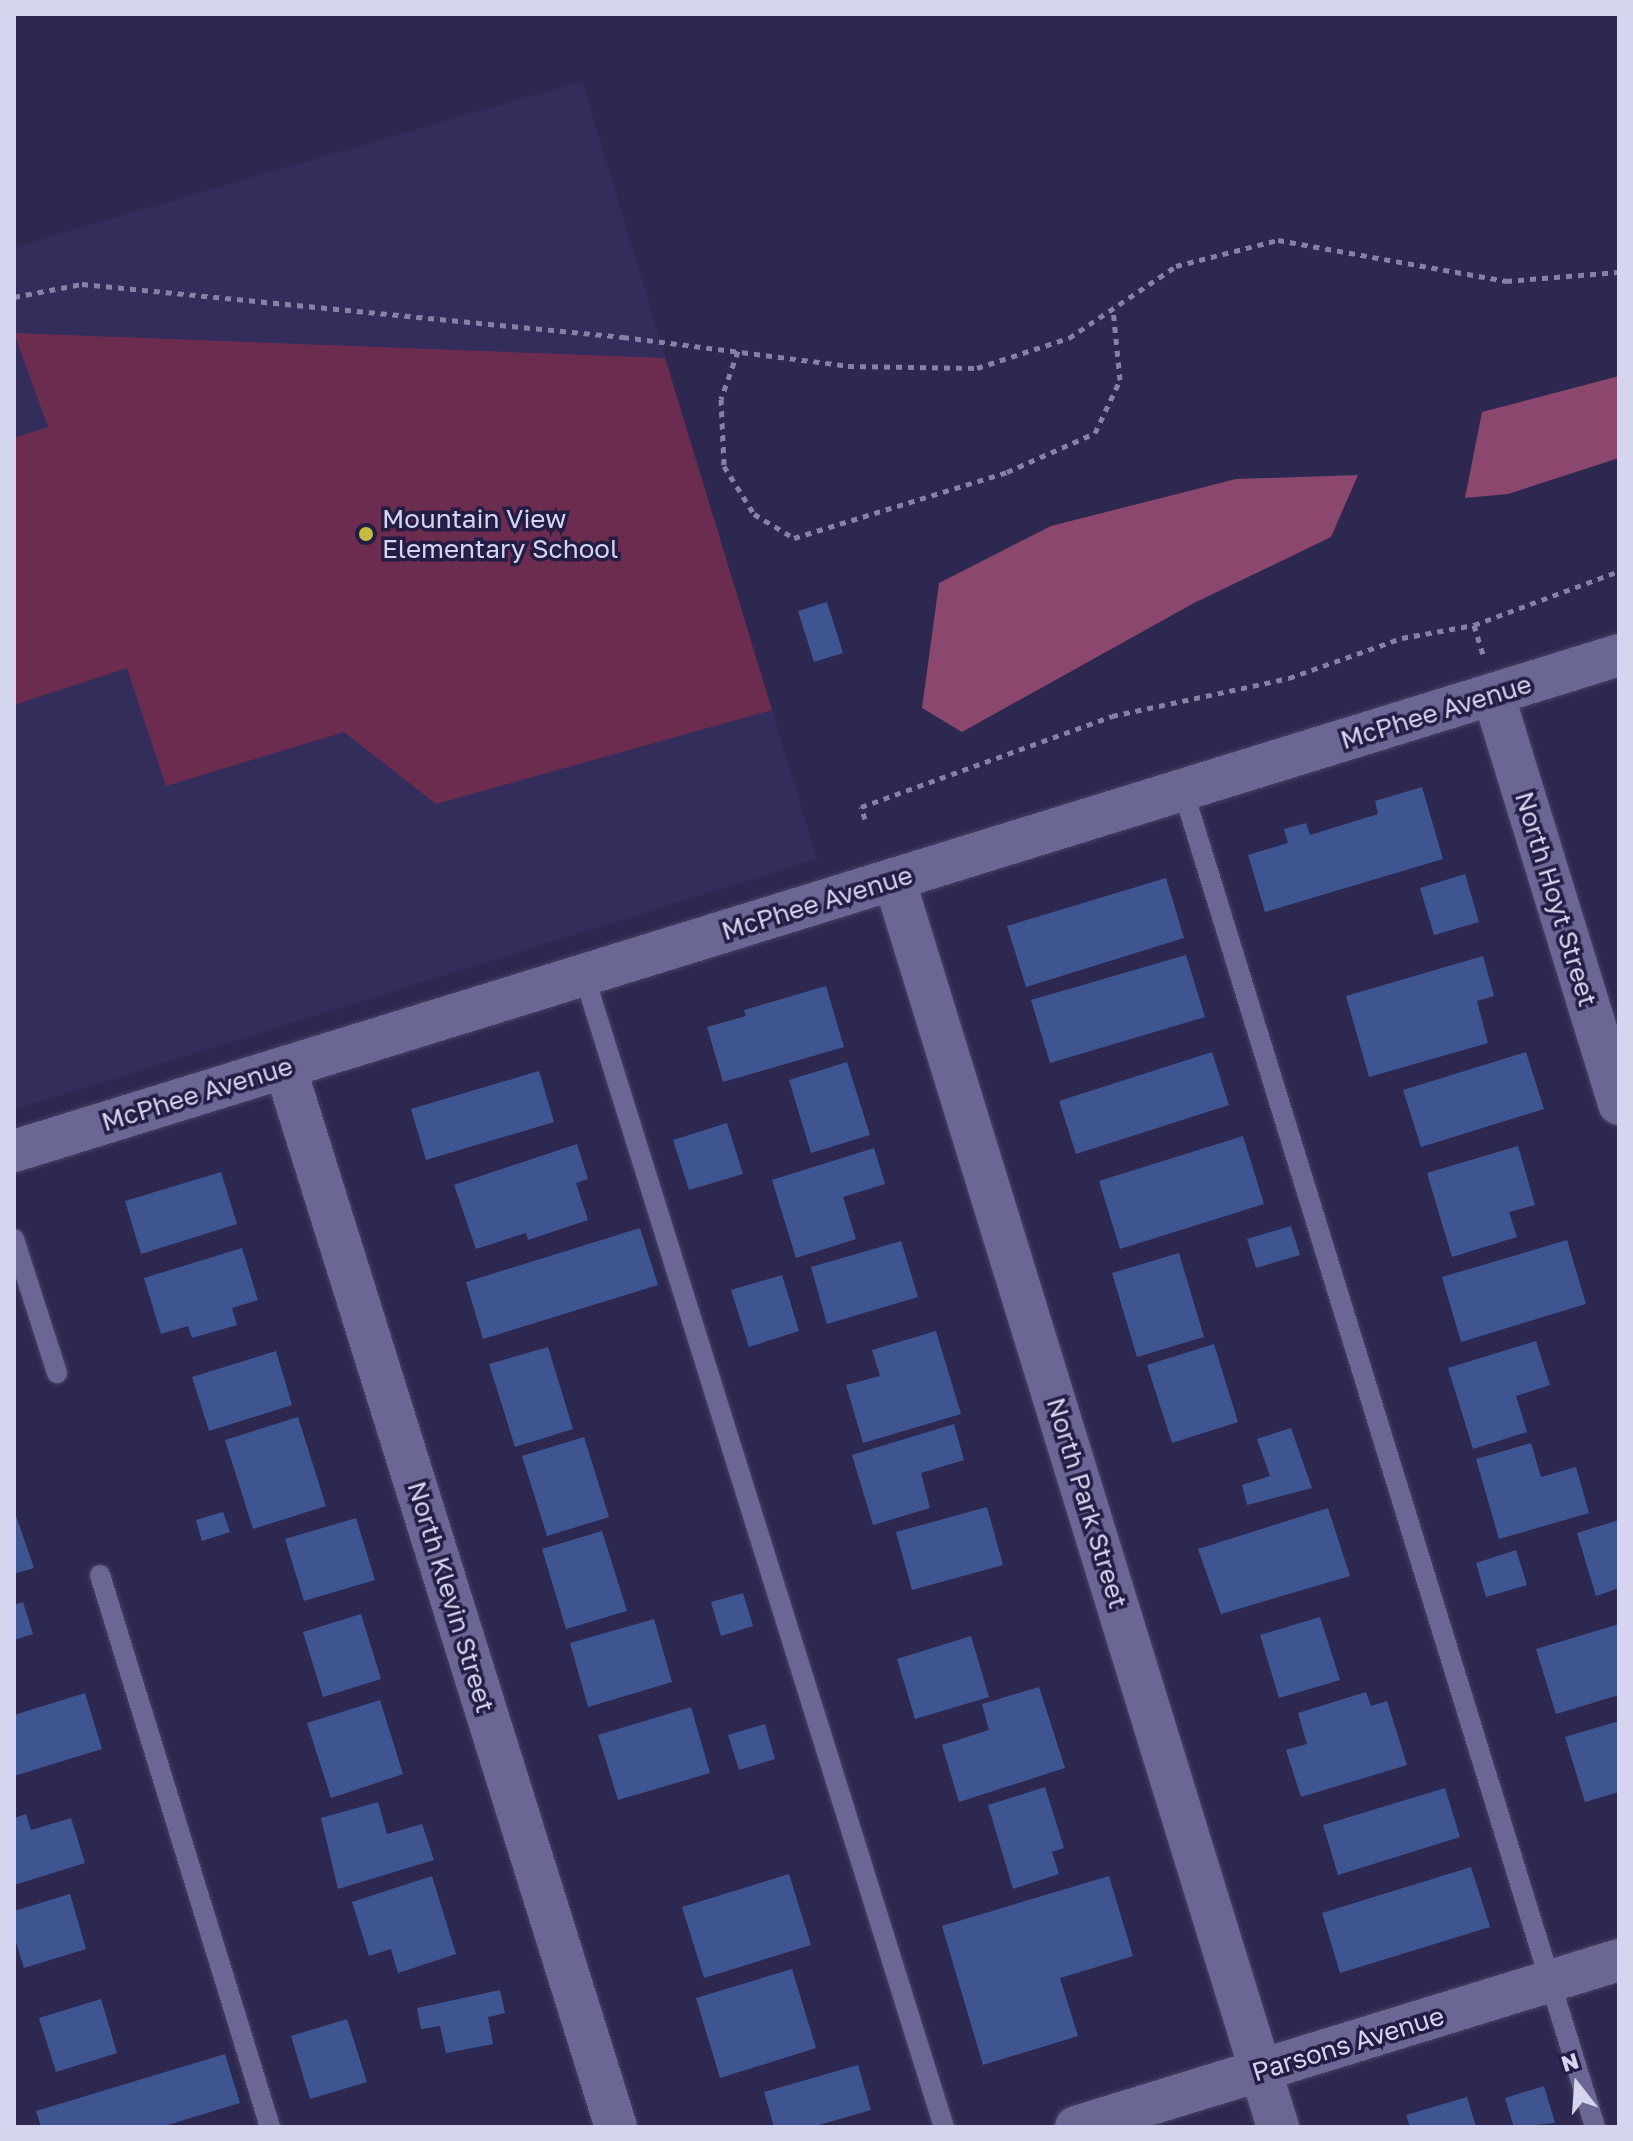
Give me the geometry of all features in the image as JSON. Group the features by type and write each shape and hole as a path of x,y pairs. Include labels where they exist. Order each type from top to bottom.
{"street":[{"name":"McPhee Avenue","path":"14,1151 1619,655"},
{"name":"North Hoyt Street","path":"1493,694 1619,1104"},
{"name":"North Park Street","path":"894,879 1278,2127"},
{"name":"North Klevin Street","path":"285,1067 616,2127"},
{"name":"Parsons Avenue","path":"1076,2127 1619,1960"}],"lane":[{"path":"1183,790 1595,2127"},
{"path":"584,975 944,2127"},
{"path":"14,1239 57,1373"},
{"path":"100,1575 270,2127"}],"path":[{"path":"14,297 82,284 738,351 848,366 977,368 1069,338 1176,266 1278,240 1506,281 1619,272"},
{"path":"738,351 721,399 724,466 754,514 794,538 1007,472 1095,433 1120,380 1113,309"},
{"path":"865,819 861,807 1112,716 1289,678 1402,638 1474,625 1619,571"}],"shaded area":[{"name":"Mountain View Elementary School","path":"582,81 817,859 14,1110 14,247"},
{"path":"14,333 665,358 772,710 436,804 344,732 166,786 127,668 14,705 14,438 48,427"},
{"path":"1619,376 1619,458 1508,494 1465,498 1482,412"},
{"path":"1358,475 1331,537 1194,603 962,732 922,708 939,583 1051,526 1236,479"}],"building":[{"path":"827,602 843,653 814,662 798,611"},
{"path":"1422,787 1443,859 1265,912 1248,855 1288,843 1284,829 1306,823 1310,835 1378,814 1375,801"},
{"path":"1465,874 1479,922 1434,935 1420,888"},
{"path":"1166,878 1184,938 1026,987 1007,926"},
{"path":"1186,955 1205,1017 1050,1063 1031,1000"},
{"path":"1483,956 1494,996 1477,1001 1488,1043 1369,1077 1346,996"},
{"path":"826,986 844,1047 723,1082 707,1027 746,1016 744,1010"},
{"path":"1212,1052 1229,1105 1076,1154 1059,1101"},
{"path":"1526,1052 1544,1109 1421,1147 1403,1090"},
{"path":"847,1062 870,1135 811,1153 789,1080"},
{"path":"539,1071 554,1122 426,1160 411,1109"},
{"path":"727,1123 743,1174 689,1190 673,1140"},
{"path":"1243,1136 1264,1204 1120,1249 1099,1181"},
{"path":"577,1144 588,1179 576,1183 588,1220 528,1240 526,1233 476,1249 454,1185"},
{"path":"1518,1146 1535,1205 1509,1212 1517,1237 1452,1257 1427,1173"},
{"path":"874,1148 885,1184 843,1197 856,1239 796,1258 772,1180"},
{"path":"221,1172 237,1224 141,1254 125,1201"},
{"path":"1291,1226 1300,1255 1256,1268 1247,1239"},
{"path":"640,1228 658,1285 483,1339 466,1282"},
{"path":"1567,1240 1586,1304 1461,1342 1442,1277"},
{"path":"901,1241 918,1297 827,1324 811,1267"},
{"path":"242,1248 258,1300 232,1308 237,1325 192,1338 188,1326 161,1334 144,1278"},
{"path":"1179,1253 1204,1337 1137,1357 1112,1273"},
{"path":"782,1275 799,1331 749,1347 731,1290"},
{"path":"936,1331 961,1414 863,1443 846,1385 880,1376 872,1350"},
{"path":"1536,1341 1550,1385 1516,1396 1527,1432 1473,1449 1448,1368"},
{"path":"1214,1344 1238,1422 1172,1443 1147,1365"},
{"path":"548,1347 573,1429 515,1447 489,1364"},
{"path":"276,1351 292,1405 209,1431 192,1377"},
{"path":"298,1417 326,1506 253,1529 225,1440"},
{"path":"954,1424 964,1460 921,1473 930,1508 873,1525 852,1455"},
{"path":"1291,1428 1312,1488 1247,1505 1242,1485 1270,1476 1257,1439"},
{"path":"584,1437 609,1517 547,1536 522,1456"},
{"path":"1531,1443 1541,1477 1576,1467 1589,1513 1499,1539 1476,1459"},
{"path":"987,1507 1003,1565 912,1590 896,1532"},
{"path":"1328,1508 1350,1576 1221,1614 1198,1549"},
{"path":"14,1510 34,1568 14,1574"},
{"path":"223,1512 230,1532 202,1541 196,1520"},
{"path":"356,1518 375,1580 304,1601 285,1539"},
{"path":"1619,1520 1619,1588 1596,1596 1577,1533"},
{"path":"602,1531 627,1611 566,1629 542,1549"},
{"path":"1516,1550 1527,1585 1486,1597 1476,1563"},
{"path":"743,1593 753,1626 721,1636 711,1602"},
{"path":"23,1602 33,1634 14,1640 14,1605"},
{"path":"361,1614 381,1679 323,1697 303,1632"},
{"path":"1320,1617 1340,1680 1279,1698 1260,1635"},
{"path":"654,1619 672,1682 588,1707 570,1643"},
{"path":"1619,1624 1619,1695 1556,1714 1536,1649"},
{"path":"971,1636 989,1697 915,1719 897,1659"},
{"path":"1039,1687 1065,1768 959,1802 942,1745 989,1730 982,1704"},
{"path":"1366,1692 1371,1706 1387,1701 1407,1765 1301,1797 1286,1750 1307,1744 1298,1713"},
{"path":"85,1693 102,1749 14,1776 14,1715"},
{"path":"380,1700 403,1774 331,1798 307,1723"},
{"path":"691,1707 710,1773 618,1800 598,1735"},
{"path":"1619,1721 1619,1792 1585,1802 1565,1737"},
{"path":"765,1724 775,1759 739,1770 728,1735"},
{"path":"1045,1787 1064,1848 1052,1852 1059,1874 1013,1889 988,1805"},
{"path":"1445,1788 1460,1837 1338,1875 1323,1825"},
{"path":"378,1802 387,1834 422,1824 434,1860 338,1889 321,1818"},
{"path":"26,1814 31,1830 71,1818 85,1863 14,1885 14,1818"},
{"path":"1471,1867 1490,1927 1340,1973 1322,1913"},
{"path":"789,1874 811,1945 704,1978 682,1907"},
{"path":"432,1876 456,1954 398,1973 391,1949 369,1956 352,1902"},
{"path":"1109,1876 1133,1956 1060,1978 1078,2036 983,2065 942,1926"},
{"path":"70,1894 86,1949 24,1968 14,1936 14,1911"},
{"path":"792,1969 816,2048 720,2078 696,1998"},
{"path":"500,1990 505,2013 488,2017 493,2044 446,2053 440,2026 421,2029 417,2008"},
{"path":"101,1999 117,2053 56,2072 39,2018"},
{"path":"347,2019 367,2082 310,2099 291,2036"},
{"path":"225,2054 240,2103 161,2127 41,2127 36,2111"},
{"path":"858,2065 871,2110 812,2127 774,2127 764,2092"},
{"path":"1544,2086 1555,2123 1514,2127 1505,2098"},
{"path":"1467,2097 1476,2127 1410,2127 1406,2115"}],"place":[{"name":"Mountain View Elementary School","path":"366,534"}]}
